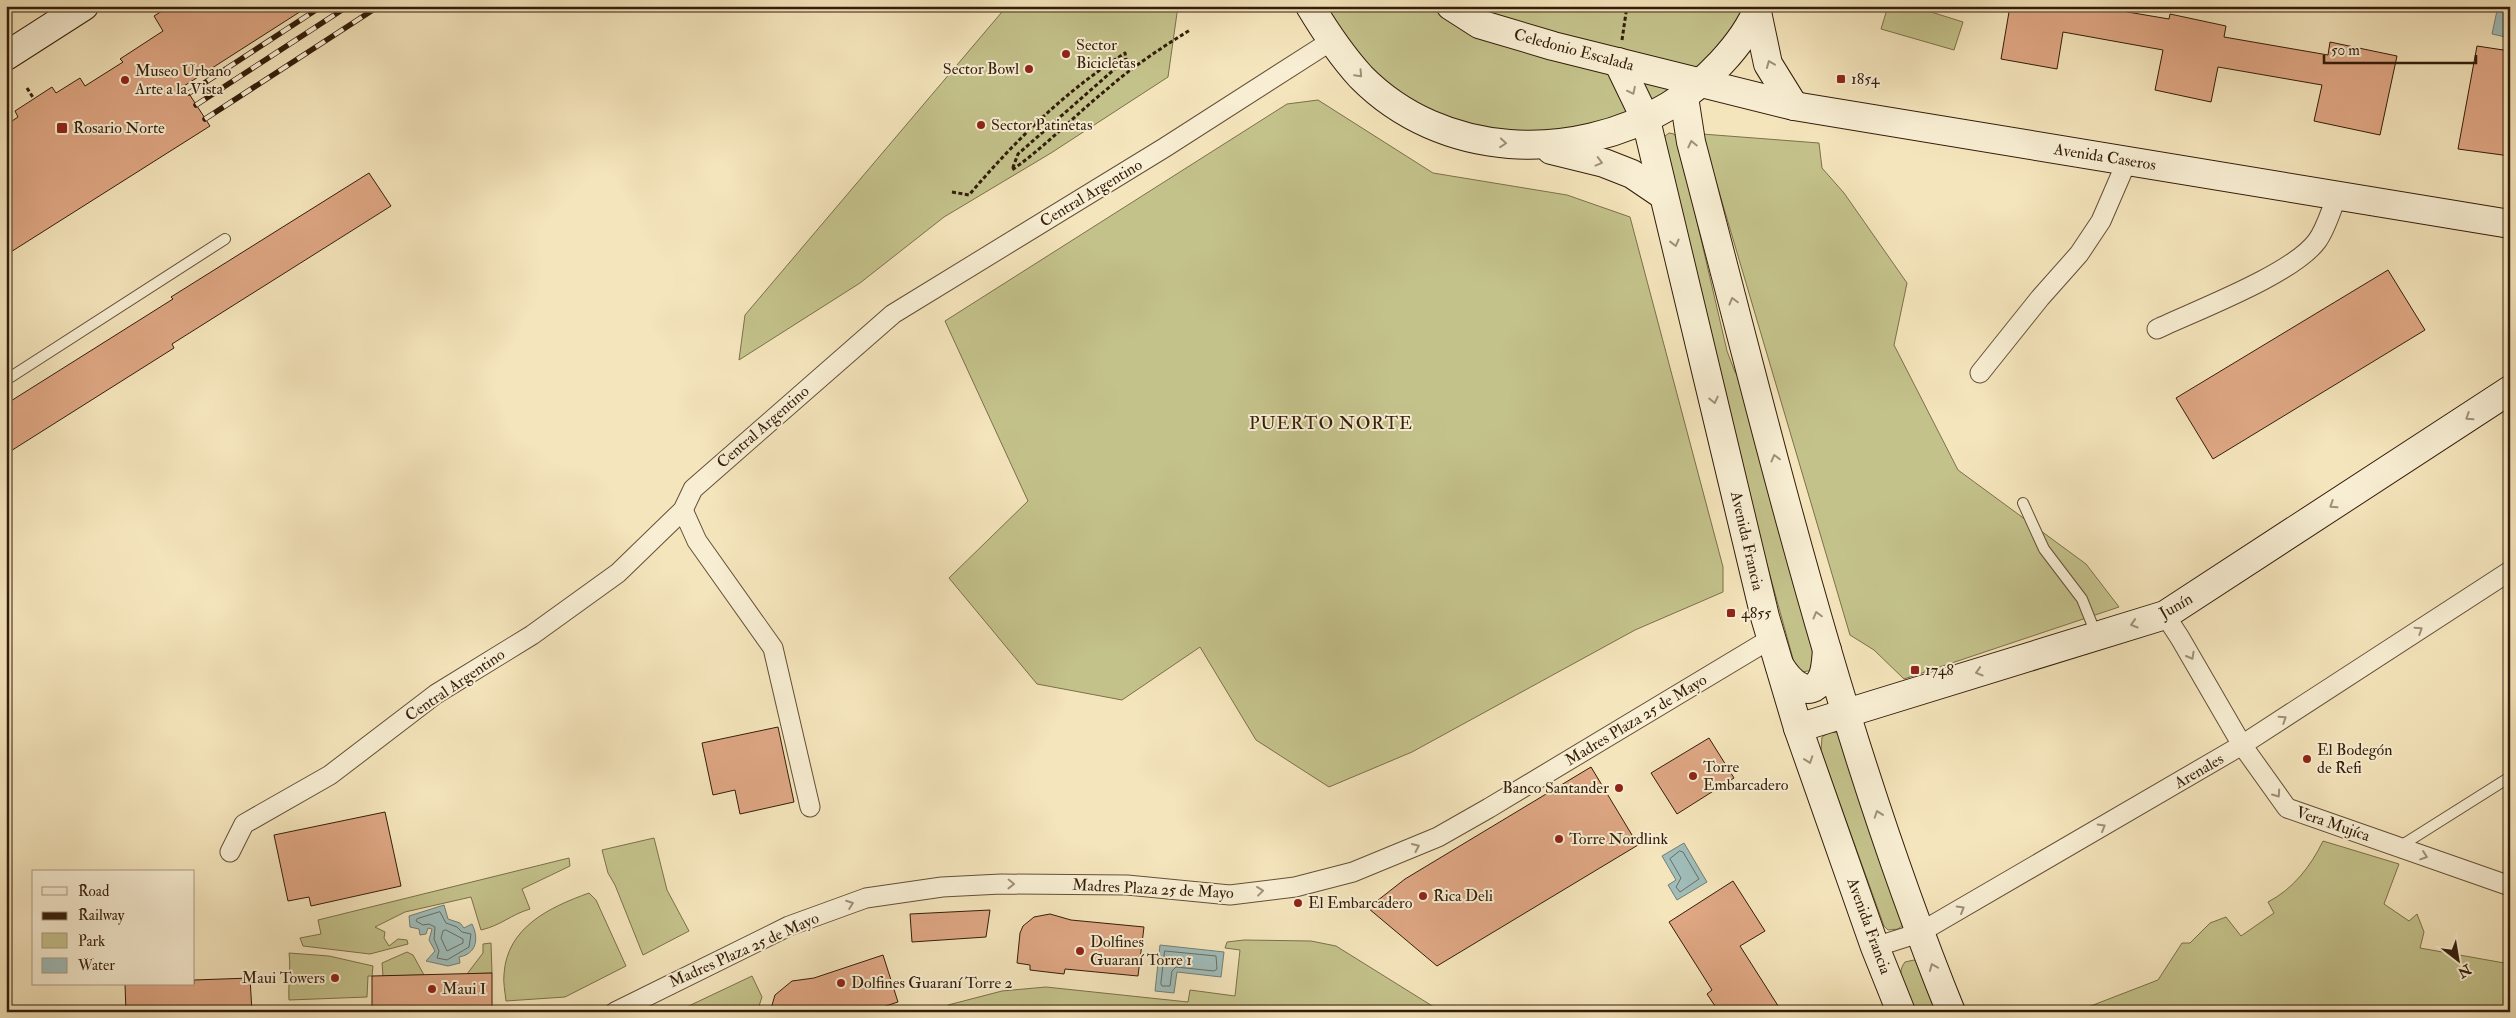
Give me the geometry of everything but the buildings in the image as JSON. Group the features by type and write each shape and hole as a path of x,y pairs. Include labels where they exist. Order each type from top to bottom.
{"main road":[{"path":"6,56 84,6"},
{"path":"1310,6 1331,41 1362,77 1399,107 1442,128 1487,142 1535,146 1569,144 1627,129 1646,120 1693,90 1736,45 1758,9"},
{"name":"Celedonio Escalada","path":"1451,6 1479,24 1553,46 1618,62 1693,90"},
{"path":"1758,9 1768,64 1794,106"},
{"name":"Avenida Francia","path":"1618,62 1646,120 1772,638 1798,728 1901,1012"},
{"path":"1693,90 1691,142 1844,713 1919,933 1951,1012"},
{"name":"Avenida Caseros","path":"1693,90 2510,224"},
{"path":"1535,146 1604,163 1632,174 1663,195"},
{"name":"Junín","path":"1798,728 2165,615 2510,390"},
{"path":"1780,666 1792,683 1803,688 1812,687 1822,677 1827,650"}],"street":[{"name":"Central Argentino","path":"230,852 244,824 330,775 436,694 532,635 618,573 683,510 693,489 893,314 1164,148 1331,41"},
{"path":"1980,373 2040,298 2079,254 2101,221 2127,161"},
{"path":"2157,329 2251,285 2306,254 2318,240 2337,196"},
{"path":"683,510 697,541 772,648 810,807"},
{"name":"Arenales","path":"1876,947 1919,933 2242,745 2510,571"},
{"name":"Vera Mujíca","path":"2165,615 2242,745 2287,808 2510,886"},
{"name":"Madres Plaza 25 de Mayo","path":"616,1012 789,926 866,898 942,887 1001,884 1127,885 1230,895 1295,887 1353,872 1394,857 1438,837 1490,808 1772,638"}],"lane":[{"path":"6,380 226,238"},
{"path":"2023,503 2044,549 2082,599 2096,636"},
{"path":"2399,847 2510,777"}],"path":[{"path":"1618,62 1627,6"},
{"path":"952,192 969,195 1016,141 1093,73 1125,53 1126,59 1018,154 1012,170 1032,156 1106,89 1156,51 1190,30"},
{"path":"27,88 34,99"}],"green space":[{"path":"1007,6 1178,6 1168,77 1051,153 944,217 860,283 739,360 745,315"},
{"path":"1310,6 1759,6 1684,97 1535,146 1399,107"},
{"path":"1888,6 1912,6 1963,22 1954,50 1881,29"},
{"path":"1318,100 1433,173 1567,195 1630,217 1723,567 1723,592 1635,630 1412,752 1329,787 1256,740 1200,647 1122,700 1037,684 949,578 1028,501 945,321 1287,104"},
{"path":"1669,133 1674,134 1678,140 1727,351 1735,372 1747,391 1820,654 1812,670 1803,672 1795,666 1720,394 1663,143 1665,136"},
{"path":"1702,134 1819,143 1822,168 1844,193 1907,283 1894,345 1958,470 2086,564 2119,607 1904,679 1874,650 1850,635"},
{"path":"1830,732 1839,733 1904,924 1898,929 1888,930 1884,926 1821,751 1822,737"},
{"path":"654,838 667,890 689,931 643,955 615,885 608,873 602,850"},
{"path":"2323,841 2399,864 2384,904 2409,921 2417,914 2424,932 2420,948 2510,964 2510,1012 2075,1012 2158,980 2182,943 2190,943 2210,923 2226,917 2241,936 2274,913 2268,902 2293,884 2307,868"},
{"path":"569,858 570,866 522,889 530,909 488,928 481,930 471,897 405,912 375,927 385,932 384,938 389,946 398,939 407,940 408,944 370,954 303,946 300,938 321,934 318,920"},
{"path":"589,893 596,900 626,966 565,997 506,1001 504,977 507,958 513,943 522,931 546,912"},
{"path":"1244,940 1311,941 1336,946 1442,1012 951,1012 948,1005 1002,991 1046,987 1188,1002 1190,990 1235,996 1240,950 1225,948 1227,942"},
{"path":"491,943 492,973 467,974 483,953 483,944"},
{"path":"407,952 413,955 424,975 383,976 382,963"},
{"path":"289,953 329,956 373,966 372,976 368,976 367,997 289,1000"},
{"path":"1914,960 1921,965 1940,1012 1916,1012 1903,987 1901,980 1902,968 1905,962"},
{"path":"752,976 762,997 757,1012 676,1012"}],"water":[{"path":"2498,6 2510,6 2510,38 2492,34"},
{"path":"1684,843 1707,882 1677,900 1668,885 1676,880 1662,856"},
{"path":"444,905 448,919 460,923 464,928 472,924 476,940 470,953 459,957 460,963 448,966 426,961 435,951 429,940 432,929 428,928 426,934 420,935 419,929 410,927 409,916"},
{"path":"1160,945 1224,952 1221,977 1177,972 1174,993 1155,991"}],"railway":[{"path":"189,93 322,6"},
{"path":"196,105 348,6"},
{"path":"205,119 379,6"}],"place":[{"name":"Sector Bicicletas","path":"1066,54"},
{"name":"Sector Bowl","path":"1029,69"},
{"name":"1854","path":"1841,79"},
{"name":"Museo Urbano Arte a la Vista","path":"125,80"},
{"name":"Sector Patinetas","path":"981,125"},
{"name":"Rosario Norte","path":"62,128"},
{"name":"4855","path":"1731,613"},
{"name":"1748","path":"1915,670"},
{"name":"El Bodegón de Refi","path":"2307,759"},
{"name":"Torre Embarcadero","path":"1693,776"},
{"name":"Banco Santander","path":"1619,788"},
{"name":"Torre Nordlink","path":"1559,839"},
{"name":"Rica Deli","path":"1423,896"},
{"name":"El Embarcadero","path":"1298,903"},
{"name":"Dolfines Guaraní Torre 1","path":"1080,951"},
{"name":"Maui Towers","path":"335,978"},
{"name":"Dolfines Guaraní Torre 2","path":"841,983"},
{"name":"Maui I","path":"432,989"}],"district":[{"name":"PUERTO NORTE","path":"1331,423"}]}
